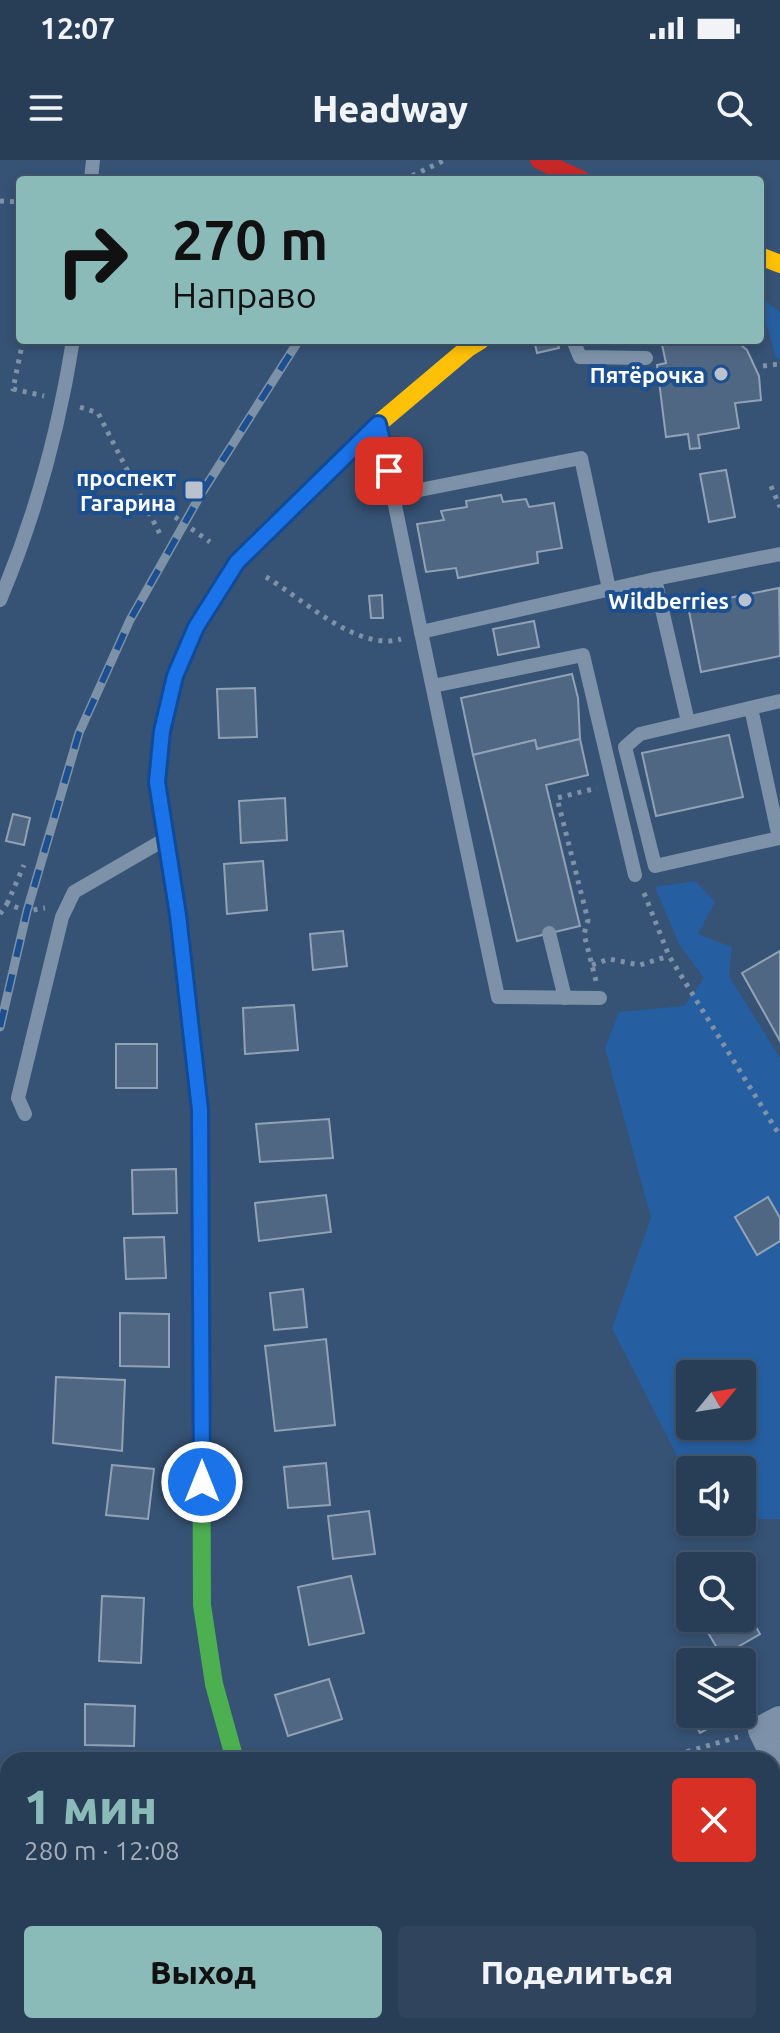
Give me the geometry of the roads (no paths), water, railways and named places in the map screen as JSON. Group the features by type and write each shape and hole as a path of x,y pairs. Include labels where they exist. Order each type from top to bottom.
{"street":[{"path":"539,160 570,176"},
{"path":"232,1752 209,1656 202,1605 200,1110 178,915 157,782 162,731 175,676 196,627 237,562 378,424 474,344"},
{"path":"772,1725 777,1752"}],"lane":[{"path":"0,600 21,551 63,401 72,344"},
{"path":"575,344 580,357 646,358"},
{"path":"378,424 498,997 600,998"},
{"path":"394,495 581,458 609,589"},
{"path":"421,632 780,554"},
{"path":"655,579 688,722"},
{"path":"433,686 583,655 635,875"},
{"path":"751,708 779,838 655,866 625,747 640,734 780,701"},
{"path":"25,1114 18,1098 62,917 74,892 166,838"},
{"path":"549,933 565,998"}],"railway":[{"path":"0,1027 27,911 79,733 130,620 201,494 296,344"}],"place":[{"name":"Пятёрочка","path":"721,374"},
{"name":"проспект Гагарина","path":"194,490"},
{"name":"Wildberries","path":"745,600"}]}
